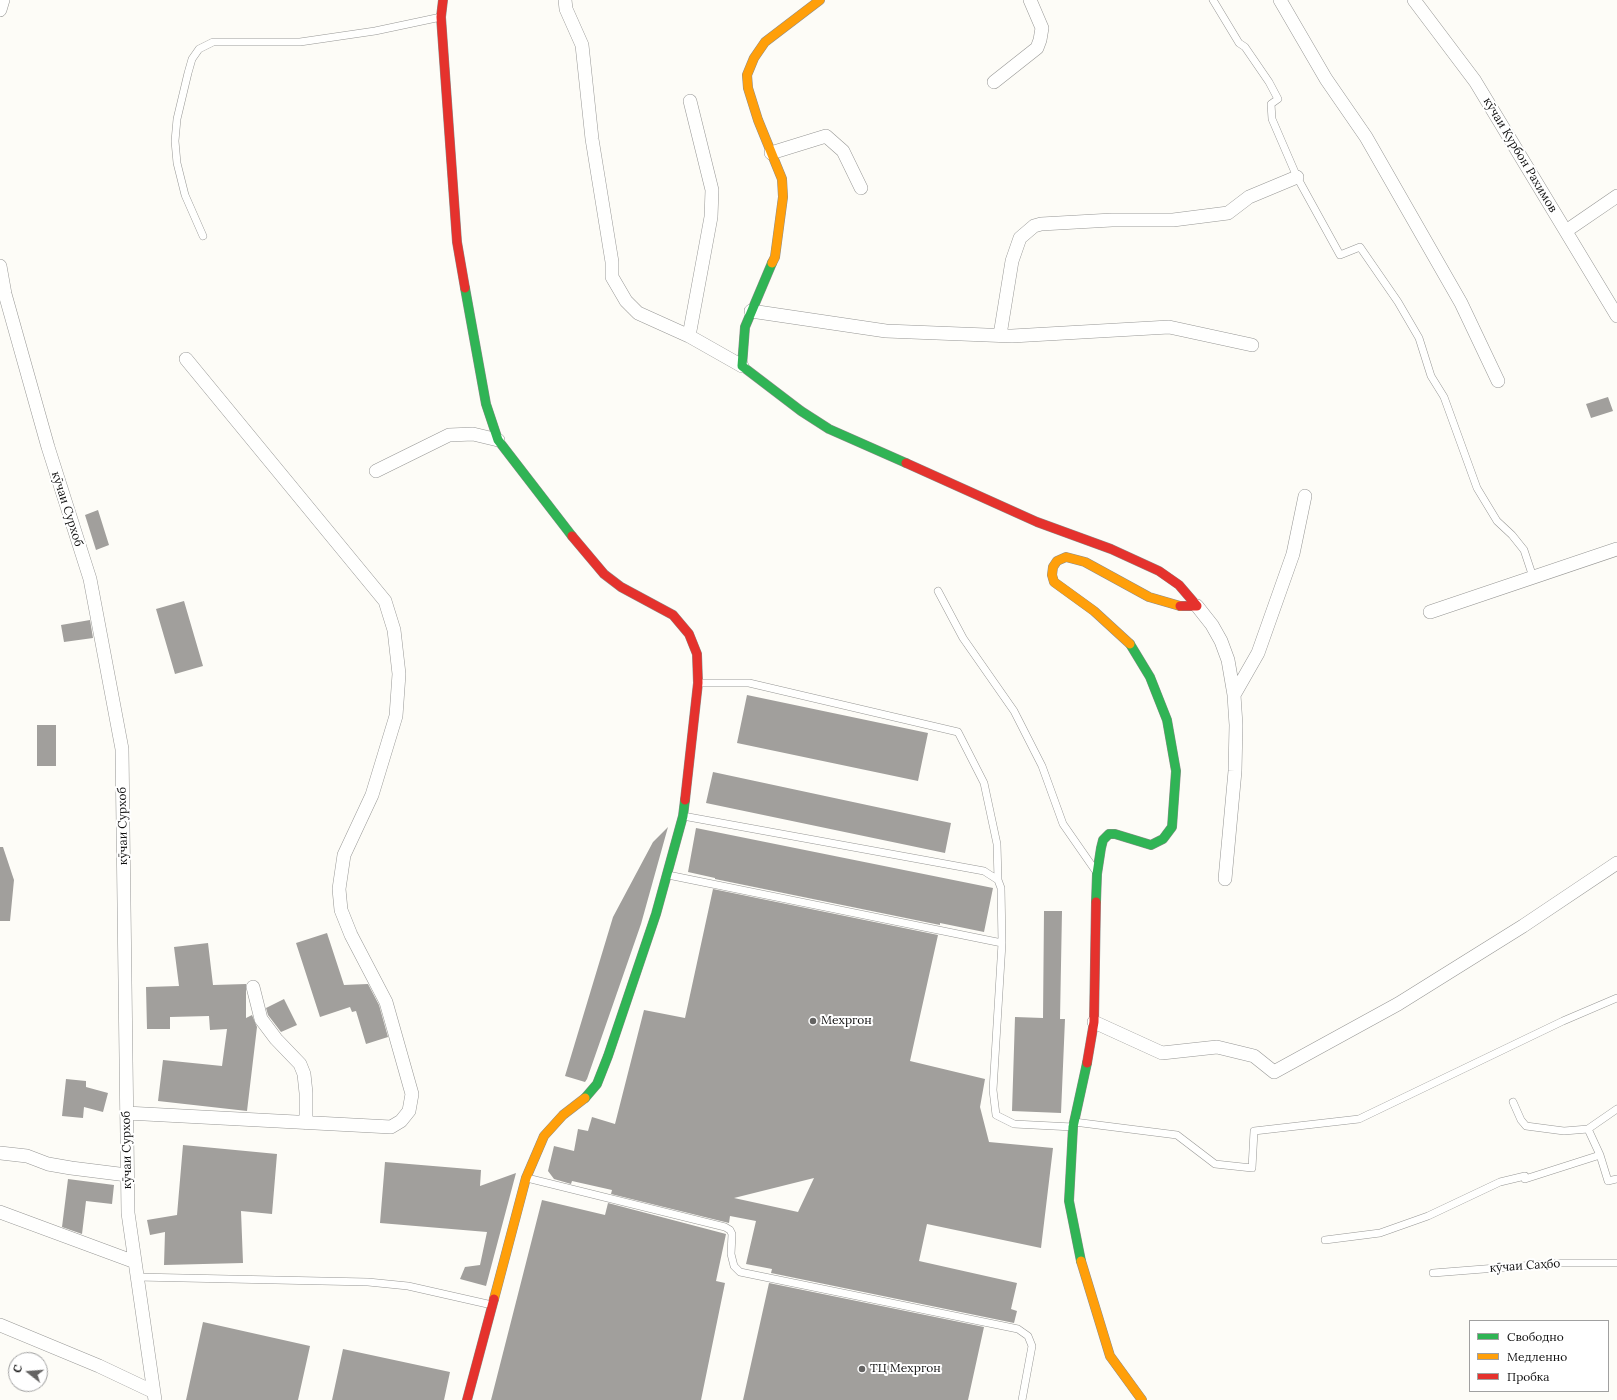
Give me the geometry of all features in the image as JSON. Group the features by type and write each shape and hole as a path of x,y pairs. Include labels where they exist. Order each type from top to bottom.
{"street":[{"path":"0,10 3,0"},
{"path":"443,0 441,17 457,242 486,404 498,440 563,526 604,574 620,587 672,615 689,634 697,654 698,683 683,816 656,914 597,1084 589,1095 563,1115 544,1136 526,1178 467,1400"},
{"path":"565,0 566,9 577,30 582,46 592,139 612,262 612,277 626,301 638,312 689,336 742,366 800,412 829,428 1037,522 1111,549 1159,571 1180,585 1212,625 1221,641 1228,660 1234,695 1236,725 1235,770 1225,879"},
{"path":"742,366 745,327 775,256 780,231 783,197 782,179 758,120 748,88 748,75 754,58 765,42 820,0"},
{"path":"994,82 1037,48 1042,28 1030,0"},
{"path":"1280,0 1326,79 1366,137 1461,303 1498,381"},
{"name":"кӯчаи Курбон Рахимов","path":"1414,0 1476,81 1617,316"},
{"path":"689,336 711,218 712,190 690,101"},
{"path":"771,153 826,136 843,150 861,188"},
{"path":"1000,335 1012,261 1020,238 1034,226 1041,224 1112,220 1173,220 1228,213 1249,197 1297,177"},
{"path":"1566,231 1617,196"},
{"name":"кӯчаи Сурхоб","path":"0,266 5,294 48,447 90,579 122,749 128,1213 154,1396"},
{"path":"751,311 886,331 1012,336 1169,327 1252,345"},
{"path":"126,1113 391,1127 401,1121 409,1111 412,1094 386,1002 351,935 341,910 338,889 344,856 372,795 396,716 399,674 394,630 385,601 186,359"},
{"path":"376,471 450,435 473,434 498,440"},
{"path":"1234,695 1258,653 1293,554 1305,496"},
{"path":"1430,612 1617,549"},
{"path":"1142,1400 1110,1356 1084,1274 1069,1201 1074,1124 1090,1050 1094,1022 1097,874 1101,848 1106,835 1115,834 1151,844 1164,839 1172,827 1176,771 1167,720 1150,677 1129,642 1094,611 1054,582 1052,575 1053,567 1057,561 1066,557 1085,562 1124,582 1149,598 1176,606 1197,606"},
{"path":"1094,1022 1162,1053 1217,1047 1254,1056 1274,1072 1398,1004 1523,926 1617,863"},
{"path":"253,987 261,1019 276,1039 300,1064 304,1074 306,1093 306,1123"},
{"path":"0,1153 27,1156 48,1164 71,1168 127,1175"},
{"path":"0,1212 134,1262"},
{"path":"0,1325 86,1360 154,1396"}],"lane":[{"path":"1213,0 1239,43 1245,47 1278,98 1271,104 1272,119 1297,177 1340,255 1360,246 1398,302 1419,338 1431,376 1444,397 1466,463 1477,488 1497,521 1512,535 1524,550 1533,577"},
{"path":"203,236 185,195 177,163 175,140 177,119 188,73 192,59 199,49 213,42 308,40 375,31 441,17"},
{"path":"938,591 963,638 1014,712 1042,766 1063,824 1097,874"},
{"path":"698,683 749,682 958,732 984,783 997,844 998,880 1001,888 1002,943 993,1090 996,1115 1014,1124 1074,1124 1177,1135 1215,1164 1252,1168 1254,1131 1358,1119 1563,1021 1617,998"},
{"path":"683,816 984,871 998,880"},
{"path":"667,875 1002,943"},
{"path":"1513,1102 1521,1120 1532,1128 1564,1131 1588,1129 1617,1109"},
{"path":"1588,1129 1600,1156 1608,1181 1617,1179"},
{"path":"1325,1240 1380,1233 1428,1216 1500,1182 1524,1176 1525,1179 1600,1156"},
{"path":"526,1178 725,1227 730,1230 732,1234 731,1254 734,1266 740,1272 1018,1329 1028,1336 1032,1346 1022,1400"},
{"name":"кӯчаи Саҳбо","path":"1433,1273 1560,1263 1617,1263"},
{"path":"137,1277 368,1282 408,1286 492,1306"}],"building":[{"path":"1608,397 1613,411 1591,418 1586,404"},
{"path":"98,510 109,545 96,550 85,515"},
{"path":"184,601 203,666 175,674 156,609"},
{"path":"90,620 93,638 64,642 61,625"},
{"path":"747,695 928,733 918,781 737,743"},
{"path":"37,725 56,725 56,766 37,766"},
{"path":"713,772 951,823 945,853 706,803"},
{"path":"668,827 641,924 587,1079 585,1082 565,1076 613,917 653,842"},
{"path":"696,828 993,888 984,932 940,923 940,925 715,879 688,872"},
{"path":"0,847 3,847 14,880 10,921 0,921"},
{"path":"713,889 938,935 910,1061 985,1079 980,1107 989,1142 1053,1148 1041,1248 927,1224 919,1261 1017,1283 1011,1309 1017,1311 1014,1323 771,1273 772,1269 746,1264 756,1221 730,1216 729,1223 611,1194 612,1190 572,1181 571,1184 554,1179 548,1171 554,1146 574,1151 578,1129 588,1131 592,1117 615,1124 644,1010 685,1018","holes":["814,1178 798,1212 734,1198"]},
{"path":"1044,911 1062,911 1060,1019 1065,1019 1061,1113 1012,1111 1015,1017 1043,1018"},
{"path":"327,933 344,985 368,984 379,1005 388,1037 366,1044 356,1011 352,1012 350,1007 320,1017 296,943"},
{"path":"208,943 213,985 246,984 246,1018 252,1015 257,1027 247,1111 158,1101 163,1060 222,1066 227,1029 210,1030 209,1016 170,1017 170,1029 147,1029 146,987 179,986 174,947"},
{"path":"284,999 297,1025 281,1032 268,1015 266,1008"},
{"path":"66,1079 86,1081 86,1087 108,1093 103,1112 84,1107 83,1118 62,1116"},
{"path":"183,1145 277,1154 272,1214 241,1211 243,1263 164,1265 165,1232 150,1235 147,1220 177,1215"},
{"path":"385,1162 481,1170 480,1186 516,1173 486,1286 460,1279 465,1267 480,1265 487,1232 380,1223"},
{"path":"68,1179 114,1185 112,1204 86,1201 82,1234 62,1227"},
{"path":"542,1200 605,1215 608,1203 726,1234 716,1281 725,1283 701,1400 491,1400"},
{"name":"ТЦ Мехргон","path":"769,1283 984,1327 968,1400 743,1400"},
{"path":"203,1322 310,1346 298,1400 186,1400"},
{"path":"343,1349 450,1372 444,1400 332,1400"}],"traffic: fast":[{"path":"772,263 745,327 742,366 801,411 829,429 906,463"},
{"path":"465,288 486,404 498,440 572,536"},
{"path":"1096,902 1097,874 1101,848 1103,840 1109,834 1115,834 1151,845 1163,839 1172,827 1176,771 1167,720 1150,677 1130,644"},
{"path":"585,1098 597,1084 608,1056 656,914 683,816 685,800"},
{"path":"1081,1261 1069,1201 1073,1127 1087,1063"}],"traffic: slow":[{"path":"772,263 775,257 783,197 782,179 758,120 748,88 747,75 754,58 765,42 820,0"},
{"path":"1130,644 1094,611 1054,582 1052,575 1053,567 1057,561 1066,557 1085,562 1149,597 1180,606"},
{"path":"494,1299 526,1178 544,1136 563,1115 585,1098"},
{"path":"1081,1261 1110,1356 1142,1400"}],"traffic: jam":[{"path":"443,0 441,17 457,242 465,288"},
{"path":"906,463 1037,522 1111,549 1159,571 1179,585 1197,606 1180,606"},
{"path":"572,536 604,574 621,587 673,615 689,634 697,654 698,683 685,800"},
{"path":"1087,1063 1094,1022 1096,902"},
{"path":"467,1400 494,1299"}],"place":[{"name":"Мехргон","path":"813,1021"},
{"name":"ТЦ Мехргон","path":"862,1369"}]}
